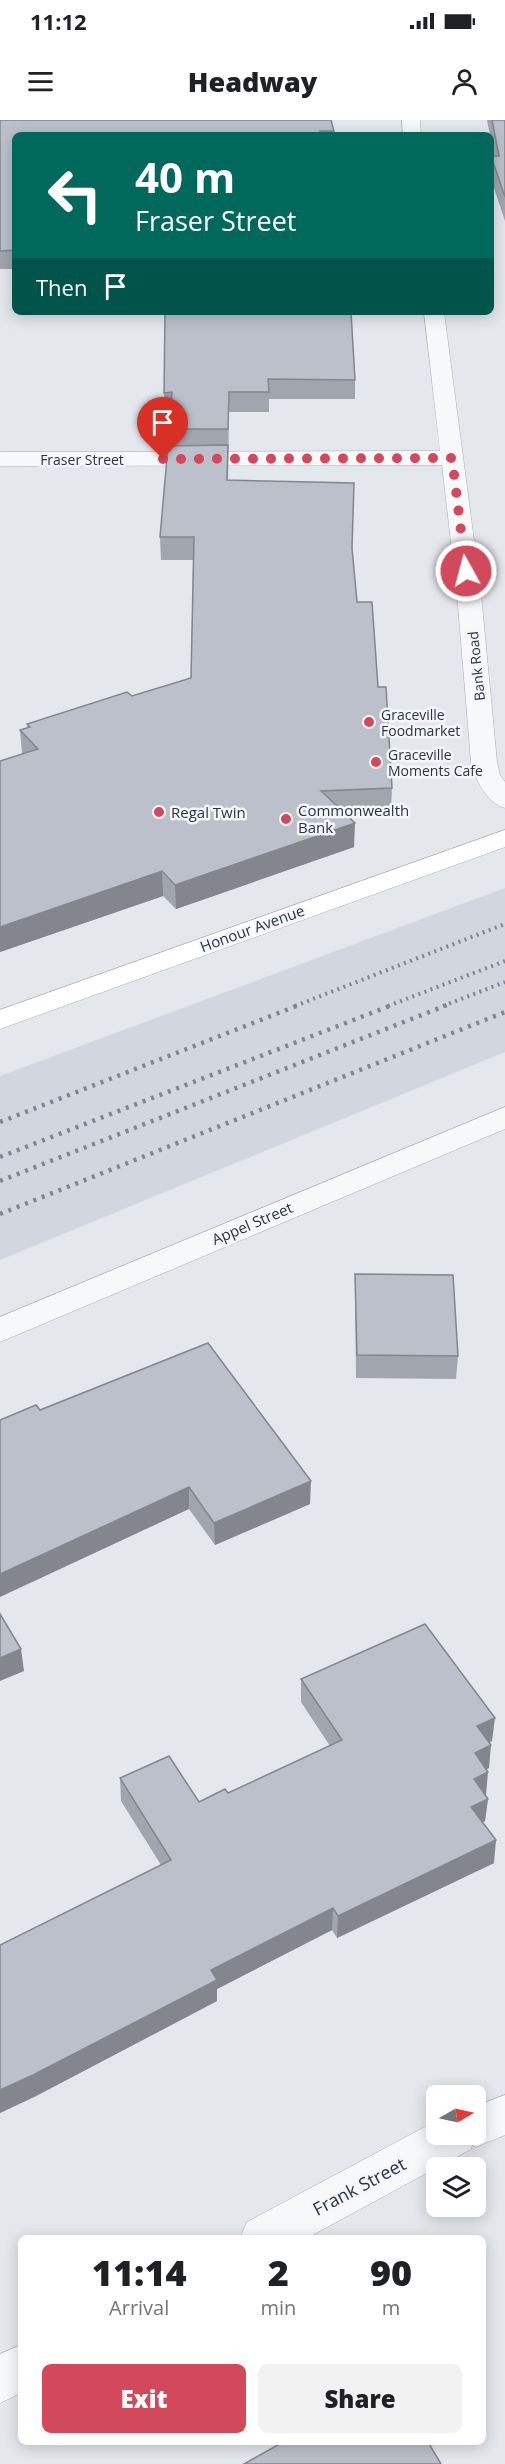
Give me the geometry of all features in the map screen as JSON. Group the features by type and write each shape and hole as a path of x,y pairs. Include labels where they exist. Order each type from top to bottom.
{"main road":[{"name":"Honour Avenue","path":"0,1020 505,838"}],"street":[{"name":"Bank Road","path":"434,315 482,713 484,762 493,786 505,800"},
{"name":"Fraser Street","path":"0,459 452,458"},
{"name":"Appel Street","path":"0,1330 505,1117"},
{"path":"486,2122 505,2115"},
{"name":"Frank Street","path":"269,2235 435,2145"},
{"path":"0,2379 18,2370"}],"shaded area":[{"path":"505,888 505,1052 0,1260 0,1076"}],"building":[{"path":"0,120 331,120 334,131 320,132 12,132 12,250 0,251"},
{"path":"492,120 505,120 505,197 494,165 494,156 499,156"},
{"path":"165,315 351,315 355,380 268,379 269,392 229,392 228,429 169,429 172,392 164,393"},
{"path":"228,445 227,480 354,483 352,548 357,602 372,602 378,687 386,687 392,788 321,791 355,823 175,885 162,871 0,927 0,761 38,749 20,730 30,727 27,724 127,692 132,696 191,678 194,537 160,537 168,446"},
{"path":"355,1274 453,1275 458,1356 357,1355"},
{"path":"208,1343 311,1481 214,1523 189,1487 0,1574 0,1420 36,1405 40,1410"},
{"path":"0,1614 21,1649 0,1658"},
{"path":"425,1624 495,1718 477,1726 491,1745 475,1753 488,1772 474,1779 488,1799 471,1807 496,1840 338,1916 333,1908 211,1970 217,1980 0,2090 0,1945 171,1860 120,1778 169,1756 199,1802 225,1789 228,1793 342,1740 301,1679"},
{"path":"278,2445 430,2445 441,2464 244,2464"}],"railway":[{"path":"295,1006 505,924"},
{"path":"388,1006 505,961"},
{"path":"443,1006 505,982"},
{"path":"0,1122 299,1005"},
{"path":"0,1157 392,1005"},
{"path":"0,1181 447,1005"},
{"path":"0,1214 505,1012"}],"place":[{"name":"Graceville Foodmarket","path":"369,722"},
{"name":"Graceville Moments Cafe","path":"376,762"},
{"name":"Regal Twin","path":"159,812"},
{"name":"Commonwealth Bank","path":"286,819"}],"route":[{"path":"163,459 452,458 466,571"}]}
